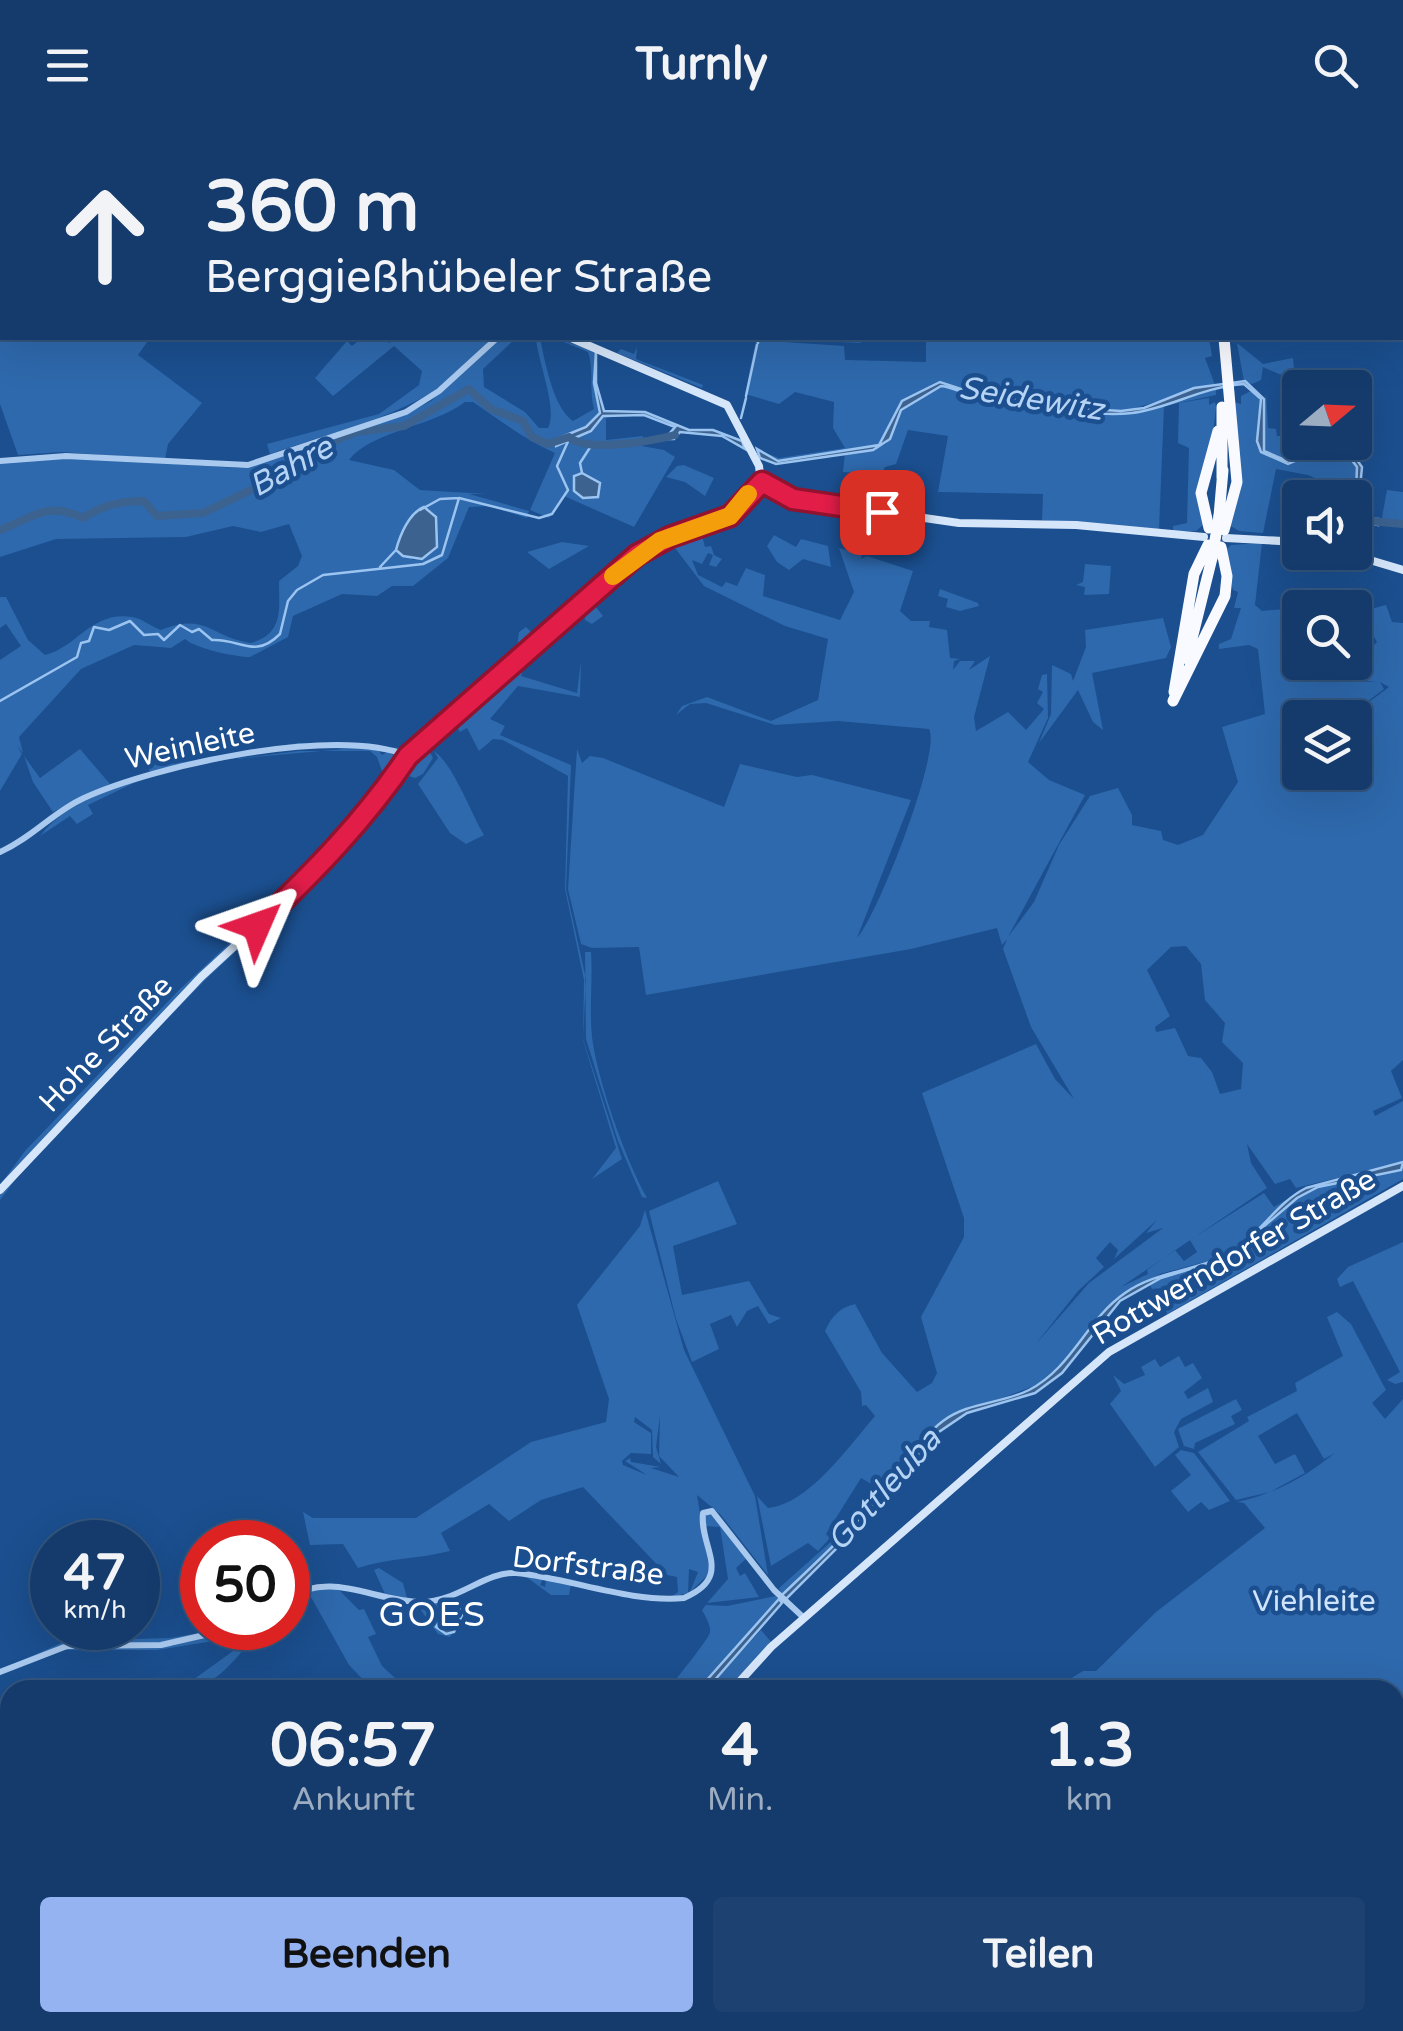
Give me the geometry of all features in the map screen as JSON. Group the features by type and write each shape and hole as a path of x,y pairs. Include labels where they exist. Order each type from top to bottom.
{"highway":[{"path":"1172,701 1212,558 1218,516 1225,408 1221,340"},
{"path":"1172,701 1225,596 1227,576 1201,494 1225,408"},
{"path":"1172,701 1194,574 1215,538 1236,482 1225,408"}],"main road":[{"path":"575,340 718,400 731,410 762,482 793,499 955,523 1080,526 1282,541"},
{"name":"Hohe Straße","path":"0,1190 201,977 312,874 382,794 408,756 637,555 670,537 730,516 762,482"},
{"path":"1372,561 1403,570"},
{"name":"Rottwerndorfer Straße","path":"742,1680 804,1618 1109,1352 1403,1186"}],"street":[{"path":"0,461 66,456 248,465 406,412 438,391 495,340"},
{"name":"Weinleite","path":"0,852 33,836 80,800 191,763 298,748 372,748 408,756"},
{"name":"Dorfstraße","path":"310,1587 335,1585 424,1602 456,1598 512,1573 684,1598 701,1587 713,1563 704,1514 712,1510 776,1593 804,1618"},
{"path":"0,1672 68,1646 161,1645 180,1641"}],"green space":[{"path":"0,340 149,340 138,355 202,403 168,444 165,459 61,452 18,455 0,404"},
{"path":"360,340 489,340 469,363 419,399 362,424 270,454 267,444 379,414 419,385 422,371 394,346 333,396 315,378 347,341 352,346"},
{"path":"498,340 514,340 483,369 484,387 525,412 539,428 548,428 551,409 536,340 540,340 555,395 573,421 594,409 590,358 588,352 560,340 596,351 594,383 600,413 586,427 554,440 575,437 603,416 623,415 606,418 606,440 643,436 642,446 664,450 675,457 634,527 564,496 549,518 530,510 555,453 473,402 372,442 349,460 394,470 420,490 487,494 469,494 529,511 527,518 489,506 469,507 448,558 413,586 392,586 377,596 342,594 293,616 288,637 250,657 207,649 185,639 171,648 134,645 81,669 19,737 23,753 17,746 22,754 0,791 0,660 21,646 6,624 0,628 0,597 6,597 28,640 45,655 67,645 95,624 118,617 136,618 161,630 199,625 251,643 274,627 279,611 279,581 298,566 302,556 289,524 261,532 233,526 186,537 56,539 0,557 0,463 66,457 238,468 407,414 431,401","holes":["424,507 436,517 437,548 414,560 396,550 405,529"]},
{"path":"756,340 844,346 845,360 926,362 926,340 1209,340 1212,356 1205,358 1215,385 1121,412 1055,407 972,393 940,382 897,409 887,438 879,445 778,461 761,451 779,458 845,448 833,428 834,402 795,392 779,404 745,394"},
{"path":"802,340 860,340 861,343"},
{"path":"1237,343 1263,364 1293,358 1294,370 1282,370 1282,375 1263,367 1261,380 1252,384 1244,381"},
{"path":"637,347 636,359 703,385 702,388 617,353 621,349 634,354"},
{"path":"941,386 1006,403 1099,413 1144,411 1216,388 1216,395 1164,406 1159,530 1042,520 1043,494 938,492 948,436 908,430 896,464 885,467 882,474 843,472 845,453 886,444 901,410"},
{"path":"1253,390 1261,399 1257,441 1261,452 1288,464 1297,460 1352,460 1357,467 1355,480 1319,480 1276,469 1263,533 1239,531 1229,525 1240,483 1233,402 1241,404 1241,396"},
{"path":"1266,394 1268,428 1276,429 1277,436 1282,436 1282,459 1264,451 1261,433"},
{"path":"1209,398 1209,405 1215,402 1216,407 1203,525 1196,531 1173,531 1173,526 1187,523 1189,448 1178,443 1179,403"},
{"path":"684,465 714,478 705,496 685,482 666,477 677,466"},
{"path":"1387,490 1403,492 1403,524 1381,523"},
{"path":"700,528 705,547 711,546 714,555 722,559 716,567 709,565 713,555 708,553 702,564 692,560 698,575 722,587 726,582 737,586 746,568 765,575 763,596 840,620 854,592 839,548 862,555 861,559 867,556 913,571 900,611 911,621 930,621 929,627 947,630 950,658 960,659 954,661 953,670 960,661 975,661 969,670 990,656 974,717 976,731 1008,712 1026,730 1044,709 1037,703 1043,692 1038,689 1042,675 1047,674 1048,718 1028,762 1049,780 1085,795 1008,937 1034,902 1059,845 1090,796 1118,788 1132,815 1132,825 1161,831 1163,840 1178,845 1203,835 1238,782 1222,727 1265,714 1258,649 1249,645 1219,649 1219,644 1231,639 1241,608 1234,608 1238,592 1233,590 1223,552 1231,545 1262,543 1255,605 1262,611 1282,609 1282,680 1376,682 1360,680 1372,680 1372,647 1377,642 1372,635 1372,609 1386,605 1392,622 1403,623 1403,1060 1391,1071 1402,1098 1373,1111 1375,1116 1403,1101 1403,1162 1296,1188 1290,1179 1275,1184 1247,1144 1251,1163 1267,1188 1195,1237 1264,1193 1274,1207 1288,1199 1250,1238 1223,1257 1160,1274 1126,1292 1099,1317 1059,1370 1039,1384 944,1420 856,1522 782,1595 779,1588 833,1540 877,1487 861,1478 826,1534 830,1538 818,1551 808,1543 771,1566 757,1496 768,1508 798,1497 826,1473 875,1416 866,1405 862,1406 861,1392 825,1331 830,1321 840,1310 855,1304 882,1353 917,1392 932,1383 937,1373 921,1317 964,1237 964,1218 922,1093 1036,1044 1055,1079 1074,1099 1031,1027 1003,949 1007,939 1002,945 997,928 911,949 646,995 639,947 592,948 581,944 568,889 577,749 582,763 590,756 603,758 724,807 740,764 797,777 812,775 911,800 857,938 879,900 905,834 930,743 929,729 838,721 775,725 706,703 690,704 676,715 682,706 707,697 771,721 818,700 828,639 785,626 704,586 675,548 643,559 600,600 596,607 603,616 592,624 585,620 583,607 589,608 587,604 639,557","holes":["1186,946 1201,964 1205,1000 1225,1023 1222,1042 1243,1063 1241,1089 1220,1094 1212,1072 1201,1058 1188,1056 1175,1028 1156,1032 1155,1027 1170,1016 1147,970 1171,947","1157,1220 1146,1233 1163,1228 1089,1283 1035,1345 1078,1291 1104,1267 1096,1258 1110,1242 1118,1250 1114,1259","1190,1240 1197,1252 1184,1261 1175,1250","1164,1258 1147,1270 1148,1274 1121,1287"]},
{"path":"774,535 796,547 801,539 828,546 831,567 803,559 789,570 777,562 767,546"},
{"path":"562,542 589,546 549,569 527,552"},
{"path":"1085,564 1111,566 1109,594 1084,595 1085,587 1076,585 1083,582"},
{"path":"940,589 979,606 960,611 946,607 948,599 938,596"},
{"path":"578,602 409,751 298,747 151,773 141,758 158,766 298,743 404,748 517,648 519,632 526,627 533,634"},
{"path":"1163,618 1171,647 1166,658 1092,673 1103,730 1093,722 1078,690 1039,743 1051,714 1052,665 1071,674 1073,681 1086,647 1085,630"},
{"path":"571,621 546,645 550,648 525,666 521,676 577,693 581,661 580,697 518,686 490,719 505,726 500,735 571,765 566,889 586,979 583,1039 584,980 565,889 568,776 503,740 493,739 479,751 467,728 460,732 457,727 432,745 432,740"},
{"path":"426,745 433,758 423,774 415,778 403,774 410,758"},
{"path":"80,749 110,784 53,812 33,782 24,756 40,778"},
{"path":"378,750 382,755 387,752 402,758 380,793 310,872 0,1185 25,1151 180,989 307,871 385,779 377,757 370,751 322,751"},
{"path":"299,751 322,751 233,759"},
{"path":"434,751 454,776 484,835 466,844 450,833 418,784 438,758"},
{"path":"397,775 408,779 397,782 329,865 203,982 28,1163 0,1200 0,1193 25,1163 216,965 314,875"},
{"path":"140,780 88,805 93,814 77,824 70,816 40,836 72,808"},
{"path":"585,952 591,952 591,1026 600,1075 622,1142 647,1198 642,1197 618,1141 586,1039"},
{"path":"583,1039 622,1159 592,1179 616,1148"},
{"path":"1403,1168 1403,1179 1167,1314 1161,1288 1152,1289 1149,1283 1227,1259 1297,1197 1318,1187"},
{"path":"718,1181 737,1224 673,1246 682,1295 749,1281 769,1314 781,1318 769,1324 758,1306 747,1311 737,1327 731,1315 710,1324 719,1349 692,1362 676,1319 649,1211"},
{"path":"645,1210 684,1350 755,1496 768,1575 720,1514 697,1495 710,1573 690,1592 698,1572 689,1569 688,1593 671,1597 678,1592 677,1577 667,1575 583,1487 541,1500 509,1521 489,1504 441,1533 450,1551 438,1554 358,1568 343,1544 310,1545 310,1520 305,1520 303,1512 313,1518 416,1518 531,1442 606,1422 609,1399 577,1305 640,1226","holes":["660,1416 659,1456 679,1477 651,1468 661,1467 631,1462 630,1458 625,1461 647,1475 623,1465 622,1461 631,1453 651,1454 651,1433 634,1422 635,1417 652,1430 653,1457 661,1464 656,1447"]},
{"path":"1403,1242 1403,1382 1395,1384 1387,1380 1400,1372 1353,1281 1340,1287 1337,1279 1348,1267"},
{"name":"Viehleite","path":"1337,1312 1351,1324 1386,1390 1372,1403 1385,1419 1403,1399 1403,1680 1068,1680 1083,1671 1096,1671 1156,1612 1265,1528 1244,1503 1237,1502 1270,1492 1236,1500 1198,1452 1249,1421 1247,1417 1297,1391 1295,1383 1343,1356 1327,1317","holes":["1297,1413 1324,1459 1335,1453 1300,1477 1270,1492 1305,1473 1295,1454 1275,1464 1258,1436"]},
{"path":"1179,1356 1185,1367 1193,1363 1202,1378 1184,1392 1188,1399 1208,1388 1213,1402 1181,1419 1174,1432 1179,1447 1155,1467 1110,1404 1121,1391 1113,1375 1124,1384 1145,1375 1141,1367 1155,1359 1160,1367"},
{"path":"1236,1399 1242,1410 1231,1416 1235,1424 1195,1443 1194,1449 1184,1446 1178,1429"},
{"path":"1181,1450 1194,1453 1230,1501 1209,1510 1201,1502 1188,1512 1171,1491 1191,1475 1175,1455"},
{"path":"710,1512 718,1516 772,1591 747,1558 736,1568 740,1576 745,1573 759,1597 707,1603 728,1579 720,1527 705,1526 704,1517"},
{"path":"379,1568 403,1583 407,1598 386,1596 374,1570"},
{"path":"525,1576 543,1579 540,1585 545,1587 546,1580 571,1584 569,1595 551,1595"},
{"path":"321,1586 337,1588 359,1610 364,1609 376,1634 368,1637 382,1666 397,1680 363,1680 349,1665 310,1590"},
{"path":"776,1596 779,1599 707,1680 675,1680 710,1632 702,1610 706,1605 727,1606"},
{"path":"457,1603 467,1611 450,1637 438,1634 418,1606"},
{"path":"761,1630 772,1643 738,1680 715,1680"},
{"path":"180,1636 160,1643 160,1638"},
{"path":"234,1650 243,1650 216,1678 193,1680"}],"shaded area":[{"path":"596,351 596,383 604,411 645,412 689,430 713,430 742,441 745,449 722,436 680,432 674,439 665,439 675,427 644,415 603,416 591,431 556,446 554,440 586,427 600,413 594,383"},
{"path":"1245,381 1264,399 1264,451 1282,460 1297,460 1288,464 1261,452 1257,441 1261,399 1244,384 1213,389 1145,411 1116,414 1027,407 941,386 901,410 890,439 873,450 776,464 760,458 757,449 778,461 879,445 902,401 940,382 973,393 1055,407 1121,411 1144,408 1194,388"},
{"path":"1352,460 1362,467 1361,480 1356,480 1357,467"},
{"path":"582,473 600,483 598,497 583,498 574,491 574,476"},
{"path":"424,507 436,517 437,547 422,559 403,556 396,550 403,531"},
{"path":"1403,1162 1401,1170 1318,1187 1297,1198 1227,1258 1161,1278 1120,1301 1062,1373 1035,1393 967,1413 933,1436 873,1512 786,1599 782,1595 860,1518 934,1428 963,1410 1018,1395 1044,1381 1125,1293 1137,1285 1231,1252 1306,1188"},
{"path":"779,1599 782,1603 715,1680 707,1680"},
{"path":"449,1607 461,1609 462,1615 454,1632 446,1634 436,1627"}],"waterway":[{"path":"746,396 757,345"},
{"name":"Bahre","path":"0,530 50,511 83,518 104,507 136,501 144,501 157,516 203,513 274,479 324,445 356,432 404,426 469,389 491,409 523,421 532,437 548,444 569,437 604,445 675,435"},
{"path":"741,418 746,398"},
{"path":"0,701 77,657 81,643 89,641 94,627 109,630 130,621 144,635 158,634 164,640 180,625 192,632 199,629 212,640 262,646 280,634 288,601 297,590 323,575 423,564 442,555 459,498 539,518 552,514 568,490 557,466 570,437"},
{"path":"582,473 580,463 591,446"},
{"path":"420,510 440,499 459,498"},
{"name":"Seidewitz","path":"1372,521 1403,524"},
{"path":"380,567 395,551"}],"slow traffic":[{"path":"613,576 660,541 730,516 748,494"}],"district":[{"name":"GOES","path":"433,1615"}],"route":[{"path":"257,926 312,874 382,794 408,756 637,555 660,541 730,516 753,486 762,482 793,499 882,512"}],"water label":[{"name":"Gottleuba","path":"884,1490"}]}
